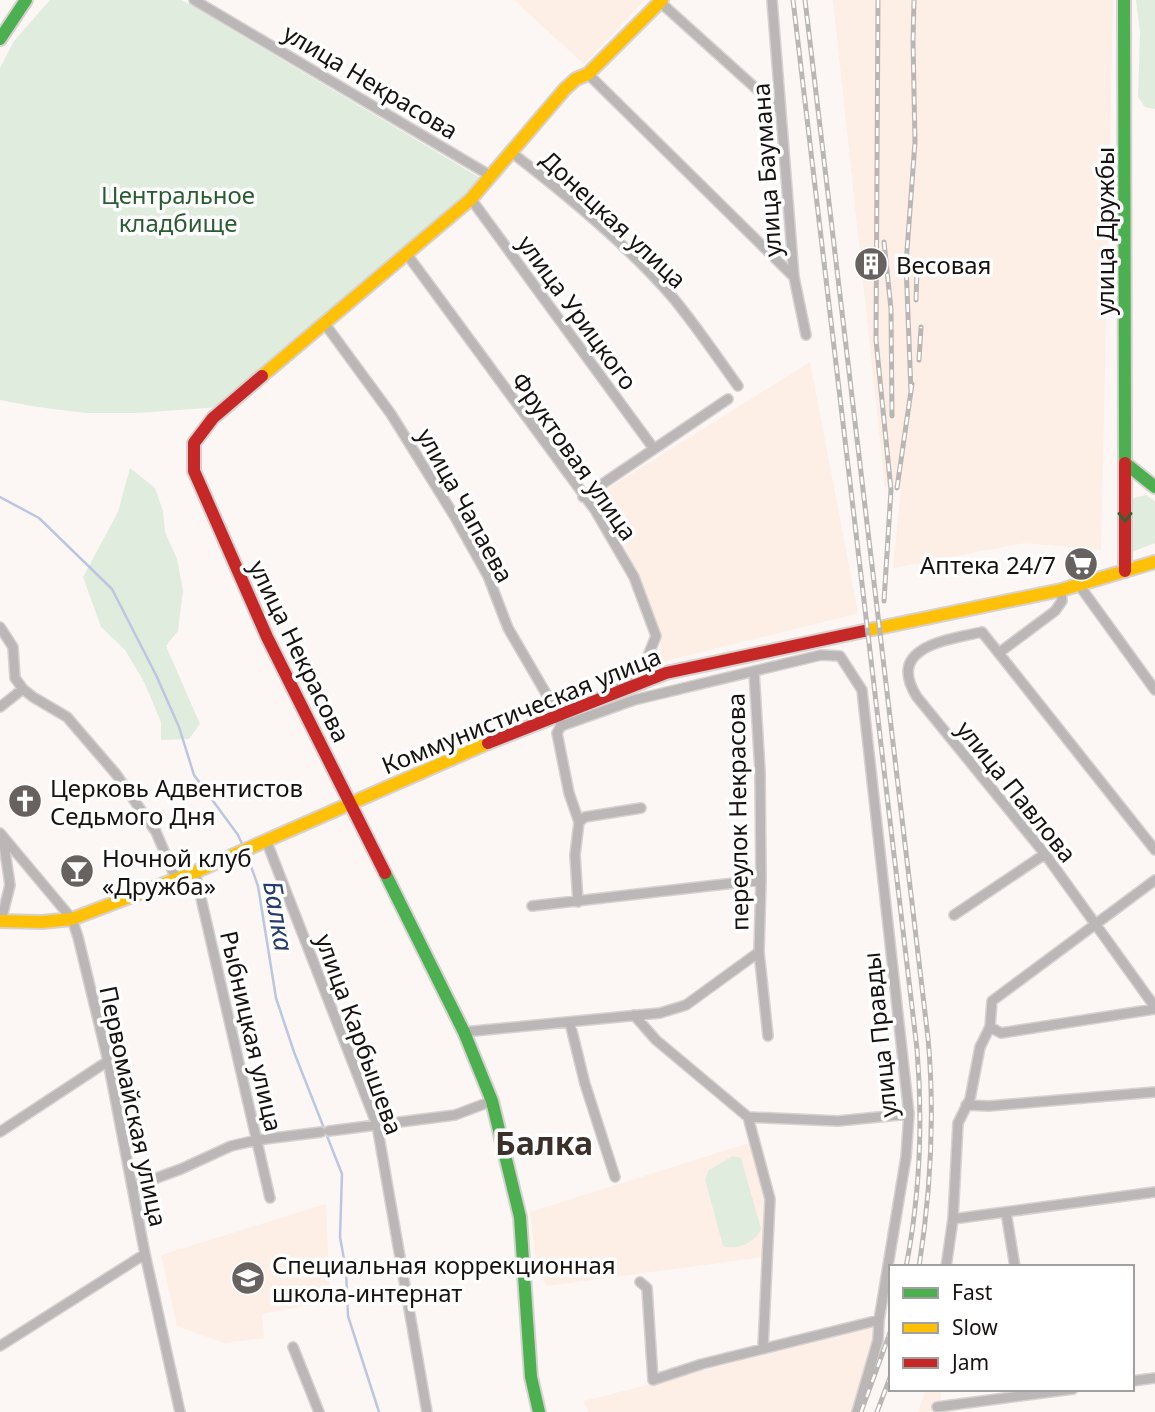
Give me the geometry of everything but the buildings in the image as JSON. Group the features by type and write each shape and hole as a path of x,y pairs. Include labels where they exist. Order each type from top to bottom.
{"main road":[{"name":"улица Дружбы","path":"1124,0 1125,571"},
{"name":"улица Некрасова","path":"539,1412 531,1377 520,1217 492,1101 464,1032 267,637 194,471 194,443 213,418 471,199 565,89 576,79 588,74 661,1"},
{"path":"0,22 22,4"},
{"path":"0,40 22,4"},
{"path":"1125,463 1155,487"},
{"name":"Коммунистическая улица","path":"0,921 42,922 72,919 195,872 350,803 559,720 618,689 666,673 1061,590 1155,562"}],"street":[{"name":"улица Некрасова","path":"194,0 491,176"},
{"name":"улица Баумана","path":"772,0 794,277 806,335"},
{"path":"661,1 781,111"},
{"path":"588,74 794,277"},
{"name":"Донецкая улица","path":"511,152 559,189 647,271 674,299 738,386"},
{"name":"улица Урицкого","path":"471,199 654,449"},
{"name":"Фруктовая улица","path":"406,254 594,510 634,577 656,636 649,656 618,689"},
{"name":"улица Чапаева","path":"325,324 391,414 455,517 488,576 508,628 559,720"},
{"path":"583,498 728,400"},
{"path":"1079,585 1155,690"},
{"path":"1061,590 1062,601 1055,611 1000,652 1155,850"},
{"path":"0,627 13,647 14,672 23,689 67,717 117,774 156,832 176,879"},
{"name":"улица Павлова","path":"1000,652 982,632 931,644 920,649 910,664 909,685 1045,854 1155,1008"},
{"name":"улица Правды","path":"754,671 821,655 840,656 862,690 909,1114 906,1157 878,1340 857,1412"},
{"path":"578,901 575,855 579,822 569,793 557,733 559,720 754,671"},
{"name":"переулок Некрасова","path":"754,671 760,771 759,952 768,1036"},
{"path":"0,708 23,689"},
{"path":"579,822 585,817 641,808"},
{"path":"0,921 10,885 1,835"},
{"name":"Первомайская улица","path":"1,835 72,919 78,937 108,1062 145,1254 180,1412"},
{"name":"улица Карбышева","path":"266,840 377,1125 427,1412"},
{"path":"954,915 1045,854"},
{"name":"Рыбницкая улица","path":"195,872 270,1198"},
{"path":"533,906 761,880"},
{"path":"946,1265 953,1219 959,1117 972,1093 980,1047 990,1027 992,1001 1155,880"},
{"name":"переулок Некрасова","path":"464,1032 660,1013 686,1005 759,952"},
{"path":"990,1027 1001,1033 1155,1008"},
{"path":"634,1015 656,1040 748,1117 770,1199 763,1349"},
{"path":"570,1023 615,1177"},
{"path":"0,1132 108,1062"},
{"path":"966,1105 989,1106 1155,1092"},
{"path":"132,1187 181,1169 231,1146 257,1140 455,1115 492,1101"},
{"path":"748,1117 838,1121 909,1114"},
{"path":"953,1219 1155,1192"},
{"path":"1006,1212 1015,1265"},
{"path":"0,1346 145,1254"},
{"path":"640,1282 647,1288 653,1380 702,1364 879,1320"},
{"path":"293,1348 319,1412"},
{"path":"1134,1381 1155,1378"},
{"path":"937,1407 1036,1392"}],"shaded area":[{"path":"514,0 645,0 584,64"},
{"path":"833,0 1113,0 1101,550 1025,543 893,568 901,489 885,487"},
{"path":"810,362 858,613 661,662 660,639 604,491"},
{"path":"749,1143 765,1200 764,1257 546,1286 537,1269 530,1212"},
{"name":"Специальная коррекционная школа-интернат","path":"326,1204 330,1301 262,1314 264,1338 224,1343 177,1326 161,1255"},
{"path":"879,1326 857,1412 588,1412 584,1401"},
{"path":"925,1391 941,1391 941,1412 918,1412"}],"green space":[{"name":"Центральное кладбище","path":"50,0 182,0 482,179 221,407 136,413 86,413 0,400 0,68 14,41"},
{"path":"1136,0 1155,0 1155,109 1145,107 1138,97 1140,32"},
{"path":"130,468 155,488 163,511 165,532 177,559 183,590 178,631 166,646 200,724 189,739 161,740 161,722 144,682 125,650 101,627 83,577 118,512"},
{"path":"1146,495 1155,501 1155,543 1134,551 1130,547 1130,499"},
{"path":"733,1156 741,1158 761,1229 750,1242 734,1247 723,1246 705,1179 709,1170"}],"waterway":[{"name":"Балка","path":"0,497 39,518 112,589 179,727 194,775 238,835 243,846"},
{"name":"Балка","path":"247,855 258,886 276,998 294,1052 342,1174 340,1237 346,1270 348,1316 379,1412"}],"railway":[{"path":"793,0 917,1049 919,1158 906,1265"},
{"path":"805,0 928,1038 931,1152 919,1265"},
{"path":"878,0 876,340 891,490 884,601"},
{"path":"911,392 906,264 915,142 914,0"},
{"path":"884,242 891,309 892,416"},
{"path":"916,300 917,270"},
{"path":"919,360 921,327"},
{"path":"897,488 912,384"},
{"path":"861,1412 889,1335"},
{"path":"877,1412 889,1380"}],"traffic: fast":[{"path":"0,39 26,0"},
{"path":"1124,0 1125,463 1155,487"},
{"path":"385,873 464,1032 492,1101 520,1217 531,1377 539,1412"}],"traffic: slow":[{"path":"262,376 471,199 565,89 576,79 588,74 662,0"},
{"path":"864,631 1061,590 1155,562"},
{"path":"0,921 42,922 72,919 195,872 488,743"}],"traffic: jam":[{"path":"262,376 213,418 194,443 194,471 267,637 385,873"},
{"path":"1125,463 1125,571"},
{"path":"488,743 666,673 864,631"}],"place":[{"name":"Весовая","path":"871,264"},
{"name":"Аптека 24/7","path":"1081,564"},
{"name":"Церковь Адвентистов Седьмого Дня","path":"25,801"},
{"name":"Ночной клуб «Дружба»","path":"77,871"},
{"name":"Специальная коррекционная школа-интернат","path":"248,1278"}],"district":[{"name":"Балка","path":"544,1142"}]}
